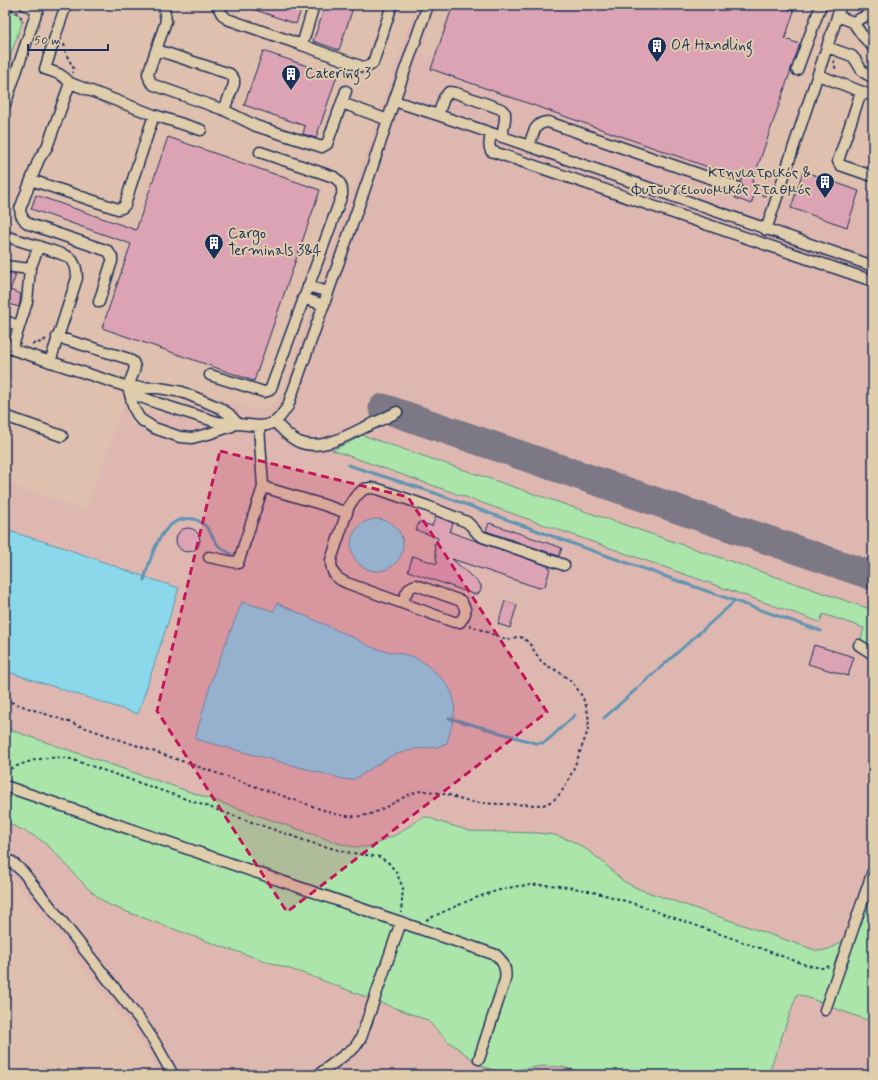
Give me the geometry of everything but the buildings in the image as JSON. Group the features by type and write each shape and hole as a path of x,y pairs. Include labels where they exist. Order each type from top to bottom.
{"street":[{"path":"5,105 7,92 39,7 25,5"},
{"path":"66,5 45,69 64,76 70,83 154,115 201,130"},
{"path":"217,5 222,14 227,19 234,22 363,67 373,64 392,5"},
{"path":"302,45 314,5"},
{"path":"128,387 141,397 170,408 217,422 259,426 267,425 275,422 284,413 288,406 324,305 428,5"},
{"path":"797,70 821,5"},
{"path":"766,230 841,5"},
{"path":"161,6 166,21 148,74 150,81 154,85 224,110 256,126 322,147 327,144 346,91"},
{"path":"853,22 873,14"},
{"path":"837,16 853,22 873,47"},
{"path":"827,47 852,56 865,74 873,76"},
{"path":"157,50 230,74 234,79 234,84 224,110"},
{"path":"818,75 873,96"},
{"path":"70,83 47,147 39,159 20,209 21,215 29,224 108,252 112,256 112,261 98,302"},
{"path":"438,115 444,98 449,92 456,93 501,109 505,113 502,137"},
{"path":"861,92 838,161 840,165 869,175 873,174"},
{"path":"394,101 529,146 766,230 873,266"},
{"path":"342,103 388,120"},
{"path":"31,180 118,209 122,208 125,205 154,115"},
{"path":"529,146 536,127 544,122 548,122 736,187"},
{"path":"492,134 489,142 489,147 492,151 873,281"},
{"path":"210,375 264,392 271,388 342,196 341,184 334,177 260,152"},
{"path":"5,236 39,246 70,258 75,264 77,278 53,336 50,362"},
{"path":"39,246 30,269 27,302 19,326 8,348 128,387 159,388 182,392 218,407 229,414 238,424"},
{"path":"5,266 30,269"},
{"path":"308,286 328,292"},
{"path":"304,298 324,305"},
{"path":"5,322 19,326"},
{"path":"53,336 126,358 133,362 135,367 128,387 134,409 140,419 154,428 180,437 192,438 238,424"},
{"path":"275,422 297,442 307,445 316,445 338,440 397,412"},
{"path":"5,416 62,436"},
{"path":"209,557 238,563 263,487 259,426"},
{"path":"263,487 347,513"},
{"path":"402,603 409,588 416,585 461,601 466,611 460,622 454,622 347,583 342,581 333,572 331,560 349,506 359,492 364,489 378,489 427,506 468,522 478,534 483,537 564,565"},
{"path":"859,645 873,654"},
{"path":"5,786 416,928 490,952 500,958 504,964 506,974 479,1059"},
{"path":"5,859 12,862 23,872 140,1020 174,1075"},
{"path":"825,1010 873,871"},
{"path":"318,1075 355,1047 360,1038 401,922"}],"path":[{"path":"5,7 19,13 23,26"},
{"path":"63,40 66,54 74,69 70,83"},
{"path":"31,344 42,342 53,336"},
{"path":"5,700 341,815 370,815 407,795 420,791 447,795 465,801 543,804 550,802 556,797 567,781 587,733 589,725 588,712 580,692 574,684 564,676 542,662 526,641 520,637 510,640 505,639 460,622"},
{"path":"5,771 38,759 71,759 312,843 346,852 380,858 390,864 397,874 403,888 401,922"},
{"path":"416,928 426,919 492,892 514,887 536,885 561,886 584,890 642,906 806,965 822,968 841,965"}],"highlighted area":[{"path":"220,451 408,497 547,712 287,912 157,711"}],"shaded area":[{"path":"416,5 437,5 421,52 742,162 798,185 803,171 873,196 873,1075 159,1075 146,1049 139,1039 15,882 5,873 5,483 86,510 124,404 132,426 147,412 164,418 167,412 184,418 189,402 179,399 184,386 256,410 268,407 279,399 282,395 315,302"}],"green space":[{"path":"5,8 20,16 22,23 5,67 5,28 10,12 5,10"},
{"path":"362,435 870,609 873,611 873,647 866,644 861,639 864,628 823,614 820,622 332,450"},
{"path":"5,728 338,843 354,847 374,845 397,834 425,817 470,831 555,835 572,841 589,851 623,881 639,889 818,951 833,947 846,938 823,1003 797,994 768,1075 590,1075 563,1067 543,1066 504,1071 493,1070 481,1066 448,1041 427,1020 308,975 220,946 111,906 102,900 85,886 43,842 28,832 5,822"},
{"path":"873,883 873,1022 831,1007"}],"water":[{"path":"377,519 387,521 395,527 401,535 403,545 401,555 395,563 387,569 377,571 367,569 359,563 353,555 351,545 353,535 359,527 367,521"},
{"path":"5,530 62,547 179,588 138,714 5,671"},
{"path":"242,602 274,611 277,603 353,637 369,646 380,650 408,655 422,661 443,680 453,696 453,722 447,743 437,747 415,749 391,756 355,779 347,780 195,739 213,675"}],"waterway":[{"path":"348,465 429,491 735,601"},
{"path":"144,580 149,563 162,535 168,527 175,522 184,519 193,519 202,523 218,545 231,554"},
{"path":"604,718 735,601 821,631"},
{"path":"449,718 535,743 543,743 575,715"}],"taxiway":[{"path":"383,408 873,576"}],"place":[{"name":"OA Handling","path":"657,63"},
{"name":"Catering 3","path":"291,91"},
{"name":"Κτηνιατρικός & Φυτουγειονομικός Σταθμός","path":"825,199"},
{"name":"Cargo Terminals 3&4","path":"214,260"}]}
